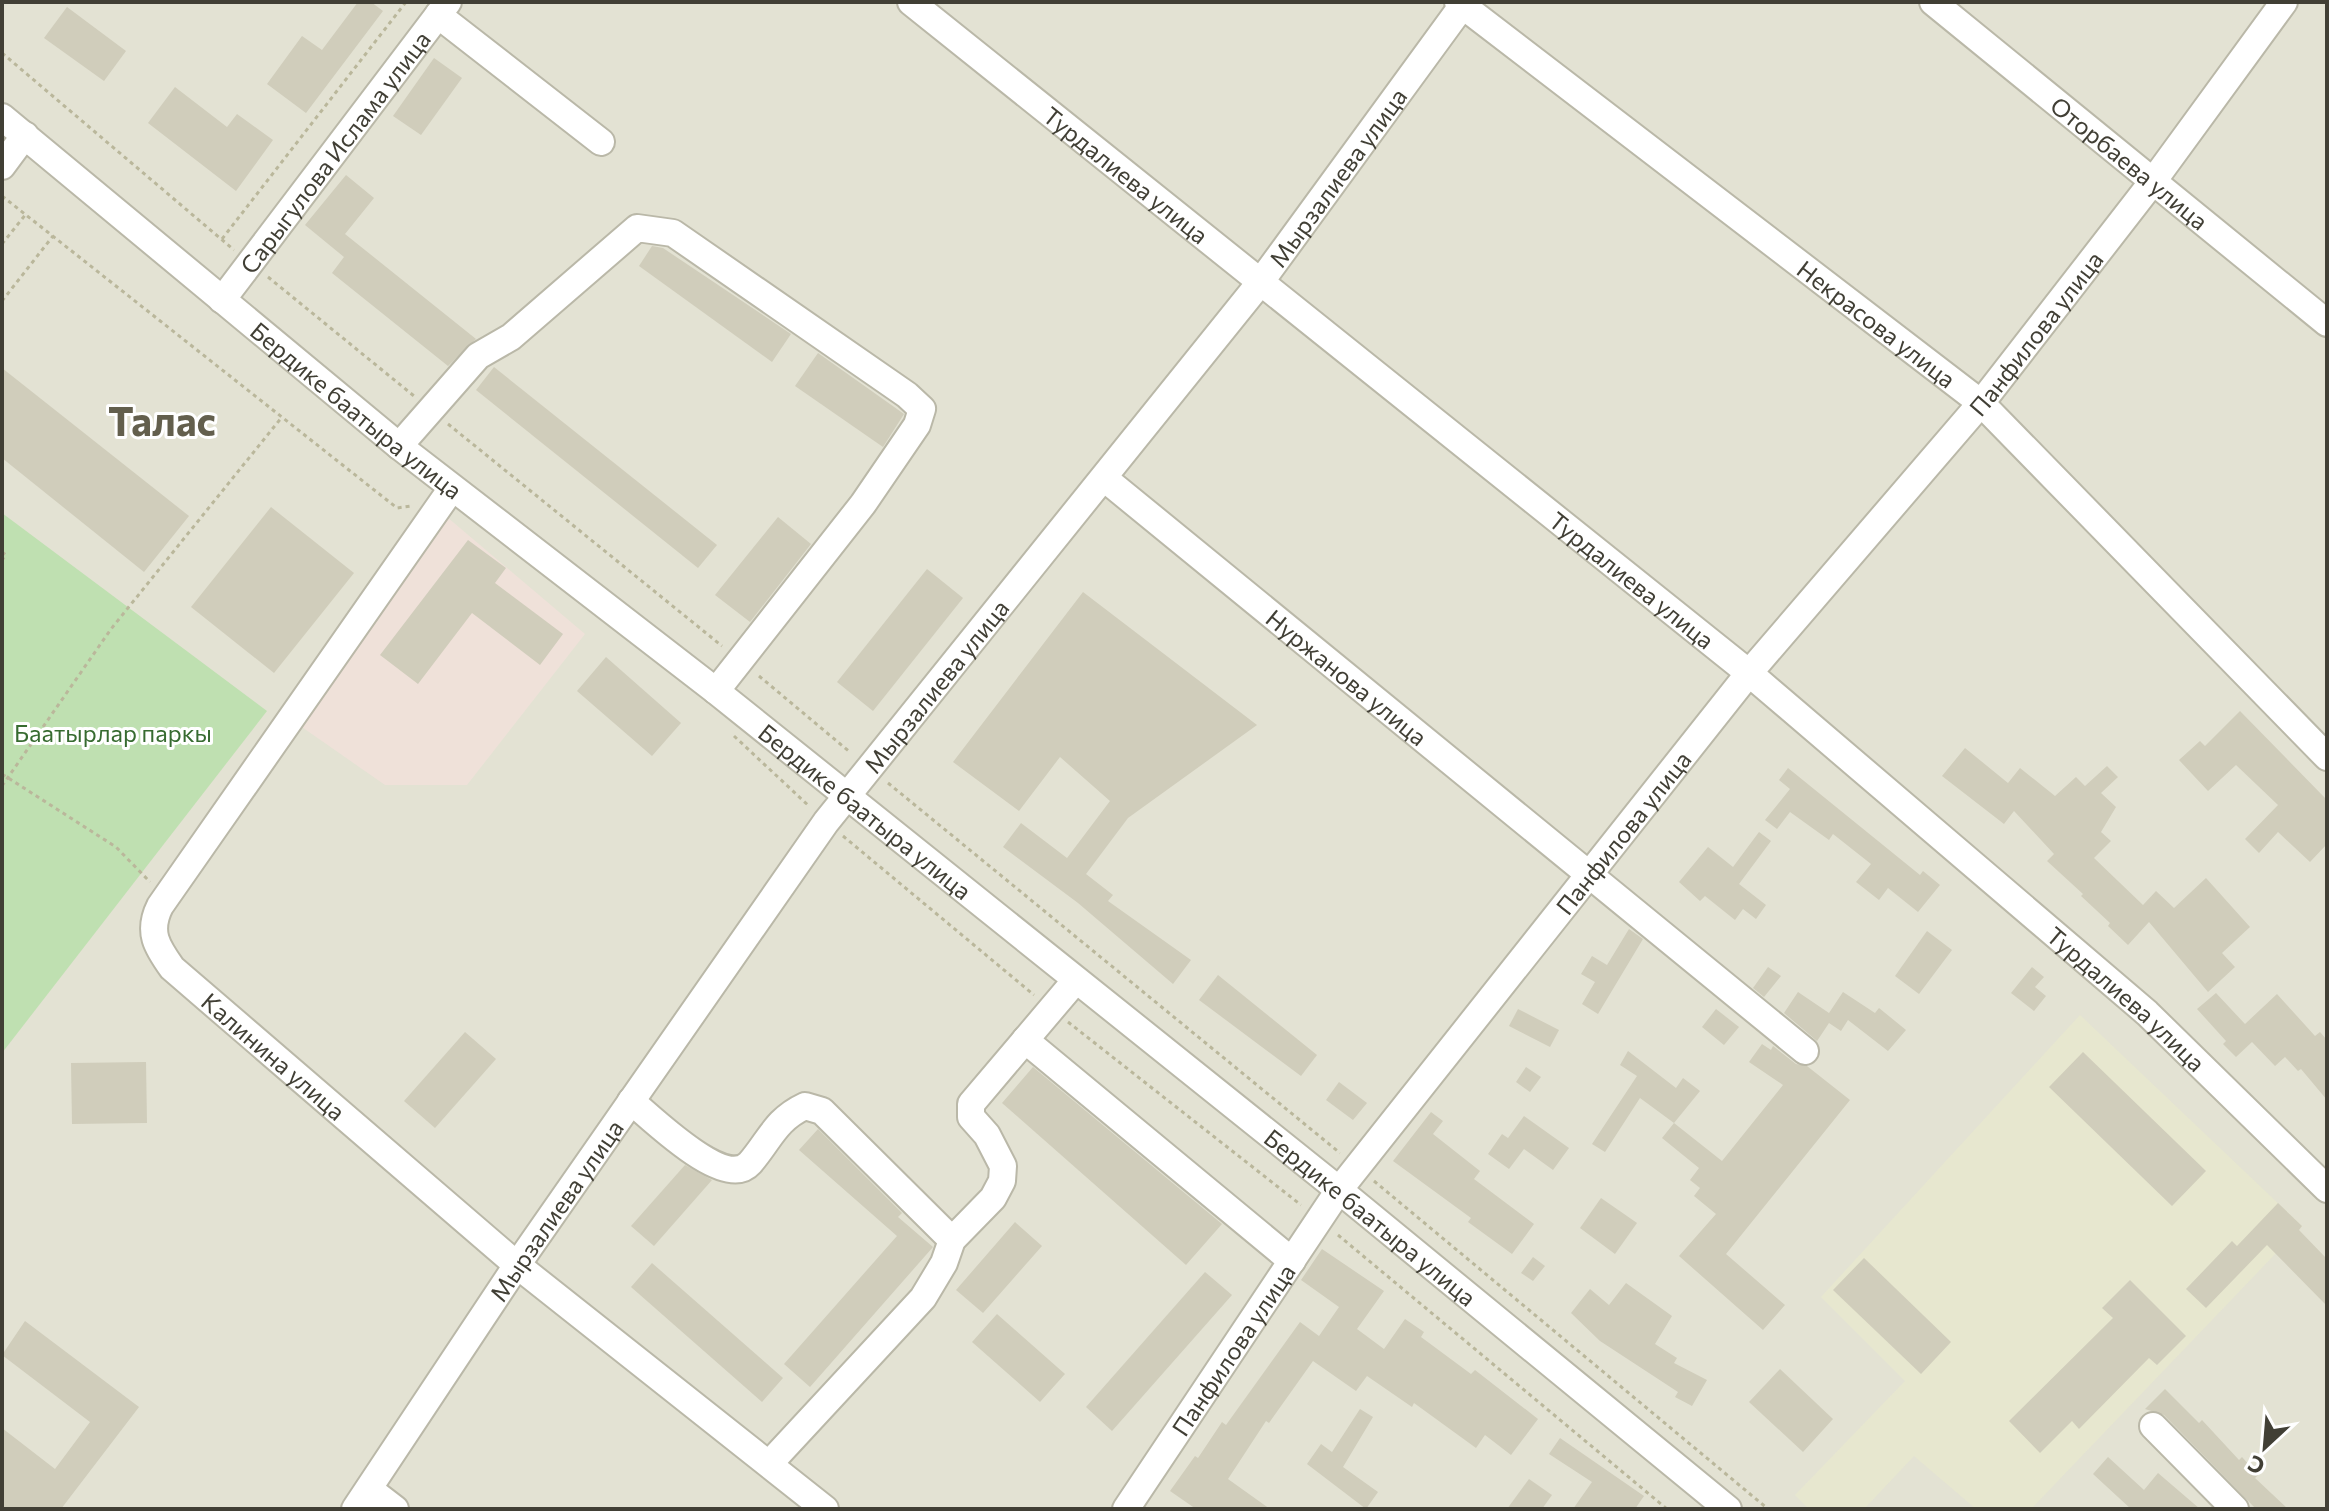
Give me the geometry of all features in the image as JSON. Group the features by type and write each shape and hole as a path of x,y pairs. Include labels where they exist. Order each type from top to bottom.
{"street":[{"name":"Турдалиева улица","path":"911,2 1259,284 1749,673 2147,1013 2327,1189"},
{"name":"Оторбаева улица","path":"1933,2 2327,323"},
{"name":"Панфилова улица","path":"1126,1509 1339,1190 1749,673 1981,403 2154,180 2284,2"},
{"name":"Мырзалиева улица","path":"362,1499 517,1265 846,796 1259,284 1462,3"},
{"name":"Некрасова улица","path":"1462,3 1981,403 2327,757"},
{"path":"443,8 601,142"},
{"name":"Сарыгулова Ислама улица","path":"222,300 443,8"},
{"name":"Бердике баатыра улица","path":"2,117 399,446 716,691 1339,1190 1728,1509"},
{"path":"2,166 25,135"},
{"path":"399,446 478,356 511,337 637,228 673,233 907,395 922,409 917,425 863,504 716,691"},
{"name":"Нуржанова улица","path":"1104,478 1805,1051"},
{"name":"Калинина улица","path":"452,488 160,906 152,922 155,945 172,968 517,1265 825,1509"},
{"path":"769,1464 923,1298 944,1263 952,1240 993,1198 1002,1181 1003,1166 987,1135 971,1117 971,1104 1076,980"},
{"path":"1025,1040 1292,1261"},
{"path":"631,1101 702,1157 720,1169 733,1170 749,1163 784,1116 805,1106 822,1111 952,1240"},
{"path":"2153,1426 2235,1509"},
{"path":"362,1499 395,1509"}],"path":[{"path":"222,239 406,2"},
{"path":"2,244 26,214"},
{"path":"2,301 53,236"},
{"path":"2,786 4,776 111,629 282,417"},
{"path":"2,552 6,555 2,560"},
{"path":"4,776 116,847 156,888 160,906"}],"shaded area":[{"name":"Талас","path":"2,2 2327,2 2327,1509 2,1509"},
{"path":"447,517 585,634 467,785 385,785 299,725"},
{"path":"2080,1015 2302,1226 2031,1509 1976,1509 1914,1456 1864,1509 1809,1509 1795,1495 1905,1381 1821,1297"}],"green space":[{"name":"Баатырлар паркы","path":"2,513 267,711 2,1053"}],"building":[{"path":"358,2 371,2 383,11 306,113 267,84 302,36 322,50"},
{"path":"67,7 126,51 104,81 44,38"},
{"path":"434,58 462,78 421,135 393,116"},
{"path":"175,87 227,127 237,114 273,140 236,191 148,123"},
{"path":"346,175 374,198 345,234 476,339 448,366 332,273 344,257 305,225"},
{"path":"652,246 663,248 791,334 772,362 639,266"},
{"path":"818,353 904,414 883,447 795,386"},
{"path":"494,367 717,545 698,568 476,390"},
{"path":"2,368 189,516 144,572 2,458"},
{"path":"271,507 354,573 274,673 191,607"},
{"path":"778,517 811,544 750,622 715,595"},
{"path":"468,540 506,568 495,583 563,634 540,665 472,613 418,684 380,655"},
{"path":"927,569 963,598 873,711 837,682"},
{"path":"1083,592 1257,725 1128,818 1086,874 1113,895 1108,901 1191,960 1173,984 1078,903 1003,847 1021,823 1067,858 1110,801 1060,757 1019,811 953,762"},
{"path":"606,657 681,723 652,756 577,691"},
{"path":"2240,711 2327,800 2327,844 2310,862 2278,832 2259,853 2245,839 2278,805 2236,765 2208,791 2179,760 2200,741 2205,746"},
{"path":"1965,748 2008,783 2020,768 2055,796 2076,777 2085,786 2107,766 2118,777 2101,793 2116,807 2101,832 2111,841 2094,858 2143,905 2156,891 2174,908 2206,878 2250,927 2222,953 2235,967 2208,992 2149,922 2128,945 2081,896 2083,894 2047,861 2054,854 2014,811 2004,824 1942,776"},
{"path":"1788,768 1920,875 1923,871 1940,885 1918,912 1888,888 1879,900 1856,882 1871,864 1833,834 1829,840 1790,812 1777,829 1765,820 1790,789 1779,780"},
{"path":"1759,832 1771,841 1739,884 1766,905 1756,919 1743,909 1735,920 1705,896 1700,901 1679,882 1708,847 1733,867"},
{"path":"1629,929 1643,939 1598,1014 1582,1004 1595,982 1581,974 1592,956 1607,965"},
{"path":"1927,931 1952,950 1919,994 1895,976"},
{"path":"1768,967 1781,976 1764,997 1753,988"},
{"path":"2032,967 2044,977 2035,987 2046,996 2034,1011 2011,993"},
{"path":"1218,975 1317,1055 1301,1076 1199,1000"},
{"path":"1798,992 1829,1013 1843,992 1875,1013 1879,1008 1906,1030 1888,1051 1848,1020 1841,1031 1829,1023 1817,1041 1784,1013"},
{"path":"2216,993 2245,1024 2277,994 2315,1036 2320,1032 2327,1040 2327,1100 2301,1069 2298,1071 2285,1057 2275,1066 2252,1042 2236,1057 2197,1009"},
{"path":"1518,1009 1559,1030 1550,1047 1509,1026"},
{"path":"1716,1009 1739,1027 1724,1045 1702,1027"},
{"path":"465,1032 496,1059 435,1128 404,1101"},
{"path":"1762,1044 1771,1050 1773,1046 1796,1064 1807,1066 1850,1100 1726,1254 1785,1305 1763,1330 1679,1256 1716,1214 1694,1196 1700,1188 1690,1180 1699,1168 1662,1138 1674,1123 1722,1161 1783,1085 1749,1062"},
{"path":"1628,1051 1676,1088 1683,1078 1700,1091 1674,1123 1640,1098 1605,1152 1592,1144 1637,1076 1620,1065"},
{"path":"2083,1052 2206,1171 2172,1206 2049,1087"},
{"path":"146,1062 147,1123 72,1124 71,1063"},
{"path":"1033,1067 1222,1224 1186,1265 1002,1103"},
{"path":"1526,1067 1541,1077 1530,1092 1516,1082"},
{"path":"1339,1082 1367,1103 1353,1120 1326,1100"},
{"path":"1431,1112 1443,1121 1433,1134 1480,1171 1474,1179 1534,1224 1512,1254 1468,1222 1471,1218 1393,1161"},
{"path":"1524,1116 1569,1148 1553,1170 1524,1149 1509,1169 1488,1154 1502,1134 1508,1138"},
{"path":"818,1129 902,1213 898,1217 933,1247 810,1387 784,1364 897,1236 799,1150"},
{"path":"685,1165 712,1180 654,1246 631,1226"},
{"path":"1601,1198 1637,1223 1615,1254 1580,1228"},
{"path":"2278,1203 2302,1226 2299,1230 2327,1259 2327,1306 2267,1245 2206,1308 2186,1289 2232,1241 2237,1246"},
{"path":"1015,1222 1042,1246 983,1313 956,1290"},
{"path":"1322,1249 1384,1291 1357,1329 1384,1349 1405,1319 1424,1332 1421,1337 1471,1374 1475,1370 1538,1419 1511,1455 1485,1435 1476,1448 1414,1403 1412,1407 1367,1376 1356,1391 1313,1361 1269,1423 1266,1421 1228,1479 1270,1509 1196,1509 1170,1491 1195,1456 1198,1458 1222,1422 1226,1425 1300,1322 1319,1336 1339,1307 1301,1280"},
{"path":"1533,1257 1545,1266 1533,1281 1521,1273"},
{"path":"1864,1258 1951,1342 1921,1374 1833,1290"},
{"path":"652,1263 783,1378 762,1402 631,1287"},
{"path":"1205,1272 1232,1295 1112,1431 1086,1407"},
{"path":"2130,1280 2186,1336 2157,1365 2149,1358 2079,1429 2072,1421 2040,1453 2009,1421 2113,1318 2102,1308"},
{"path":"1626,1283 1672,1316 1655,1344 1677,1358 1674,1363 1707,1380 1692,1406 1675,1397 1678,1392 1600,1341 1571,1313 1590,1289 1609,1305"},
{"path":"997,1314 1065,1374 1040,1402 972,1342"},
{"path":"25,1321 139,1407 61,1509 2,1509 2,1428 55,1469 90,1422 2,1355"},
{"path":"1780,1369 1833,1419 1803,1452 1749,1402"},
{"path":"2165,1389 2199,1423 2202,1420 2239,1460 2242,1457 2258,1475 2255,1478 2288,1509 2256,1509 2164,1415 2145,1409"},
{"path":"1360,1409 1373,1417 1343,1467 1378,1492 1366,1509 1307,1464 1321,1444 1332,1452"},
{"path":"1560,1438 1644,1496 1635,1509 1573,1509 1592,1482 1549,1454"},
{"path":"2108,1457 2144,1490 2158,1473 2200,1509 2131,1509 2093,1474"},
{"path":"1529,1479 1552,1495 1542,1509 1507,1509"}],"district":[{"name":"Талас","path":"162,419"}]}
